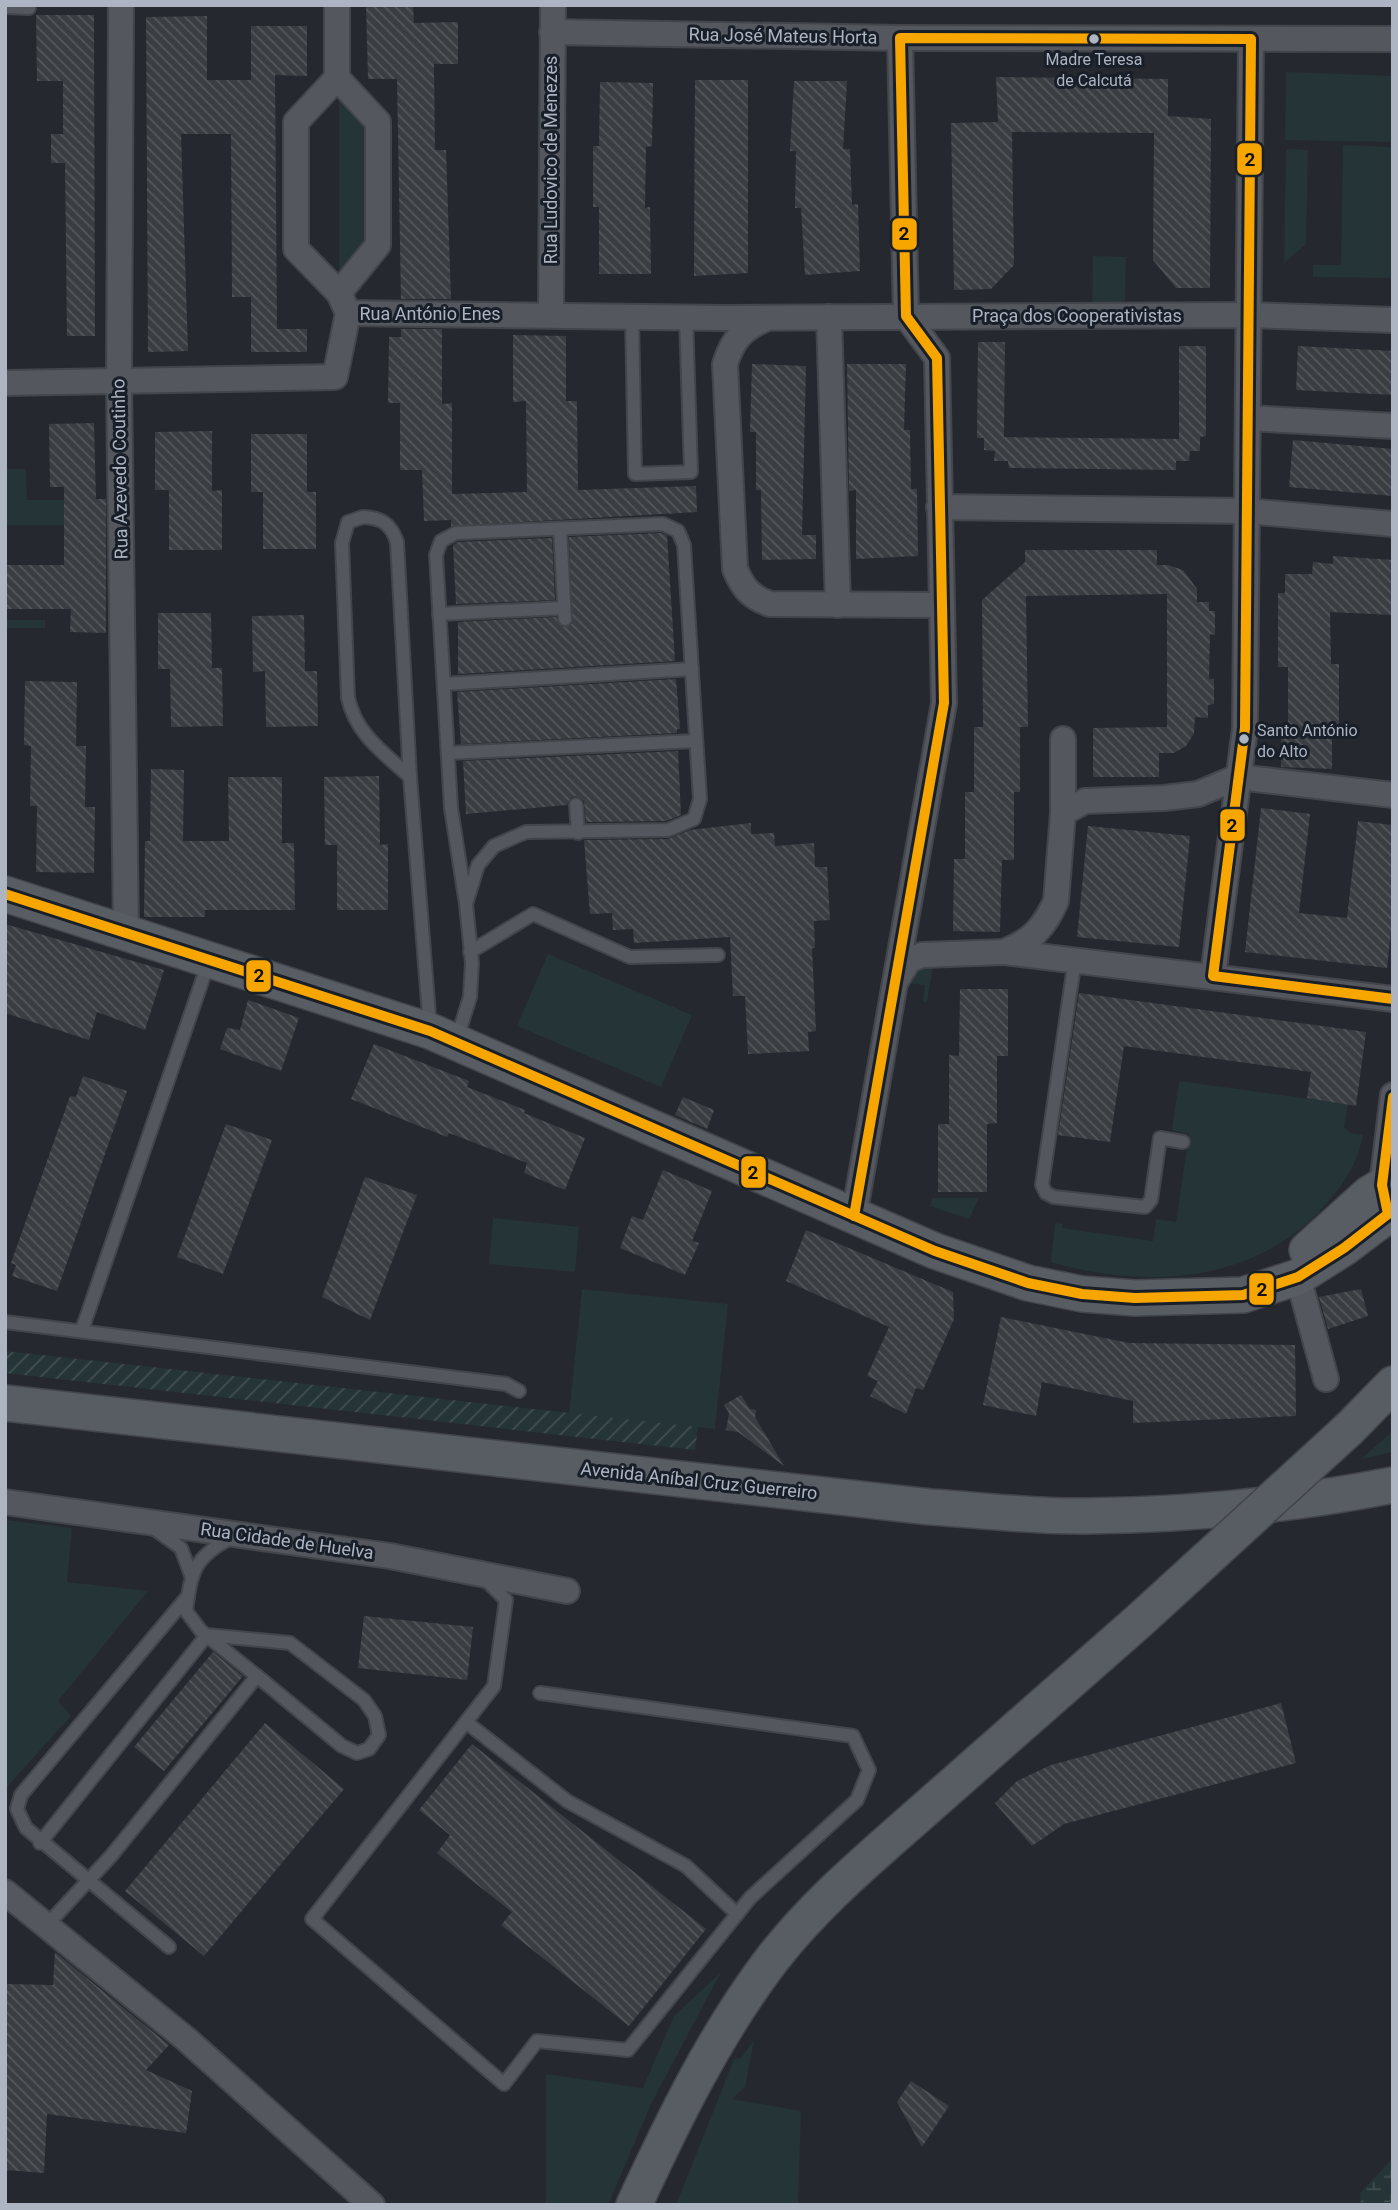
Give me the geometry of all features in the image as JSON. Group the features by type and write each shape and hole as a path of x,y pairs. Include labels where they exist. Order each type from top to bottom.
{"street":[{"name":"Rua Azevedo Coutinho","path":"121,5 119,382 126,932"},
{"path":"337,5 337,78 296,122 296,249 343,303 378,244 378,122 337,78"},
{"name":"Rua Ludovico de Menezes","path":"551,314 553,5"},
{"name":"Rua José Mateus Horta","path":"552,32 900,38 1393,39"},
{"path":"853,1216 944,703 937,358 906,316 900,38"},
{"path":"1213,976 1245,728 1251,39"},
{"name":"Rua António Enes","path":"5,383 335,377 343,303 632,316 906,316"},
{"name":"Praça dos Cooperativistas","path":"906,316 1249,315 1393,320"},
{"path":"686,316 712,333 725,364"},
{"path":"771,317 744,328 731,344 725,364 735,569 742,585 754,598 770,604 942,605"},
{"path":"829,317 838,605"},
{"path":"1248,418 1393,426"},
{"path":"939,507 1247,511 1393,524"},
{"path":"1063,739 1063,813 1056,901 1057,941 1075,959"},
{"path":"1063,813 1085,801 1164,799 1198,794 1238,778 1393,794"},
{"path":"5,894 443,1036 853,1216 984,1270 1028,1283 1082,1294 1164,1299 1243,1295 1298,1277 1344,1248 1389,1197 1393,1095"},
{"path":"1004,952 1037,933 1056,901"},
{"path":"909,907 911,927 939,952"},
{"path":"894,985 909,960 939,952 1004,952 1393,999"},
{"path":"1164,1299 1234,1286 1282,1265 1389,1197"},
{"path":"1298,1277 1326,1378"},
{"path":"635,2205 674,2119 725,2029 771,1962 858,1869 1140,1620 1388,1391"},
{"name":"Avenida Aníbal Cruz Guerreiro","path":"5,1403 917,1505 1082,1516 1200,1513 1336,1496 1393,1485"},
{"name":"Rua Cidade de Huelva","path":"5,1502 390,1556 567,1591"},
{"path":"5,1892 186,2039 372,2205"}],"lane":[{"path":"5,7 29,8"},
{"path":"632,316 635,474 691,472 686,316"},
{"path":"410,777 366,737 352,716 348,698 342,543 348,522 362,517 378,517 392,528 397,542 410,777 443,1036"},
{"path":"443,1036 470,998 470,951 466,904 451,808 436,555 441,541 456,533 663,524 678,531 684,545 700,799 694,819 668,830 526,832 494,846 478,865 466,904"},
{"path":"439,614 565,613 560,529"},
{"path":"444,684 692,669"},
{"path":"448,754 696,741"},
{"path":"576,804 578,833"},
{"path":"470,951 533,914 630,957 719,955"},
{"path":"1075,959 1042,1185 1046,1193 1077,1200 1145,1206 1151,1200 1160,1138 1183,1142"},
{"path":"82,1330 209,960"},
{"path":"5,1322 506,1384 519,1391"},
{"path":"130,1519 164,1534 181,1548 191,1576"},
{"path":"206,1635 290,1643 365,1700 375,1716 379,1735 369,1749 357,1754 341,1746 206,1635 186,1611 191,1576 201,1558 238,1535"},
{"path":"480,1574 506,1600 505,1626 494,1686 312,1919 504,2084 537,2042 628,2050 750,1898 857,1800 869,1770 853,1736 540,1693"},
{"path":"169,1947 40,1843 19,1819 17,1809 21,1796 188,1596"},
{"path":"40,1843 206,1635"},
{"path":"47,1925 89,1881 257,1676"},
{"path":"466,1722 566,1801 686,1866 737,1914"}],"green space":[{"path":"1286,72 1393,76 1393,142 1285,140"},
{"path":"339,94 368,124 367,243 339,275"},
{"path":"1343,145 1393,147 1393,278 1313,277 1313,265 1341,265"},
{"path":"1286,149 1308,150 1306,244 1284,263"},
{"path":"1093,256 1126,257 1125,304 1092,303"},
{"path":"5,469 26,469 27,500 64,500 64,525 5,525"},
{"path":"5,620 45,620 45,628 5,628"},
{"path":"548,954 692,1015 661,1087 517,1026"},
{"path":"934,961 927,1002 923,1001 925,985 907,983 909,972"},
{"path":"1179,1081 1348,1104 1344,1127 1350,1133 1363,1135 1352,1167 1327,1203 1291,1236 1260,1254 1227,1267 1193,1274 1121,1276 1051,1262 1055,1223 1062,1224 1062,1228 1153,1241 1156,1219 1176,1222 1189,1134 1172,1130"},
{"path":"932,1198 979,1198 969,1219 930,1206"},
{"path":"493,1218 579,1227 575,1272 489,1264"},
{"path":"582,1289 728,1304 715,1429 569,1414"},
{"path":"5,1351 698,1427 695,1450 5,1373"},
{"path":"1393,1431 1393,1452 1361,1459"},
{"path":"5,1520 72,1528 67,1582 148,1591 58,1701 71,1716 5,1789"},
{"path":"721,1972 652,2102 608,2205 546,2205 546,2074 643,2088 674,2016"},
{"path":"754,2040 745,2087 732,2099 801,2111 798,2205 676,2205 734,2059 741,2058"},
{"path":"1393,2158 1393,2205 1361,2205 1360,2193"}],"building":[{"path":"366,5 413,5 414,23 458,22 458,64 434,64 435,150 446,150 451,299 401,299 397,79 368,79"},
{"path":"36,15 94,15 95,336 67,336 65,163 51,163 51,134 63,134 63,81 37,81"},
{"path":"207,16 207,80 251,80 251,26 307,26 307,76 275,75 277,329 307,329 307,352 251,352 251,297 232,297 231,134 181,134 188,351 148,352 146,17"},
{"path":"996,77 1168,79 1168,116 1211,119 1210,288 1176,288 1153,260 1154,133 1012,132 1014,265 991,289 954,290 951,123 998,122"},
{"path":"695,80 748,80 748,273 694,276"},
{"path":"794,81 847,81 843,149 850,149 852,205 858,204 860,271 805,275 801,208 795,208 796,151 790,151"},
{"path":"600,82 653,83 652,146 646,147 645,208 650,207 651,274 599,274 599,207 593,207 593,146 599,146"},
{"path":"401,329 442,329 442,404 452,403 452,494 527,492 526,401 513,402 513,335 566,336 566,401 577,401 578,490 696,486 697,512 451,526 451,520 424,521 422,470 400,470 400,403 388,403 389,337 401,337"},
{"path":"978,342 1005,342 1004,437 1179,439 1179,346 1206,346 1206,436 1200,437 1200,451 1190,451 1189,461 1176,461 1176,470 1009,468 1008,461 994,461 995,451 984,450 984,438 977,438"},
{"path":"1298,346 1393,351 1393,395 1296,390"},
{"path":"752,364 806,366 802,535 816,535 816,559 762,560 761,490 756,490 756,432 750,432"},
{"path":"847,364 906,364 904,430 910,430 911,489 917,489 918,556 856,559 856,490 849,491"},
{"path":"94,423 96,499 106,499 106,633 70,632 71,609 5,609 5,565 64,565 64,487 50,487 49,424"},
{"path":"212,431 212,491 222,490 222,550 169,550 169,490 155,490 155,432"},
{"path":"251,434 307,434 307,492 316,492 316,549 263,549 263,492 251,492"},
{"path":"1293,440 1393,449 1393,496 1289,487"},
{"path":"661,533 667,535 675,661 458,674 458,622 556,617 562,627 572,624 569,537"},
{"path":"552,538 555,600 456,604 453,545 458,542"},
{"path":"1025,550 1157,550 1157,565 1183,570 1197,589 1197,602 1209,602 1209,611 1215,611 1215,635 1210,634 1209,679 1214,679 1214,704 1208,705 1208,718 1195,717 1194,733 1186,746 1174,753 1159,753 1159,777 1093,777 1093,728 1167,727 1167,594 1026,596 1028,727 1020,727 1020,792 1014,792 1014,860 1002,860 1000,932 953,931 954,859 965,859 965,792 974,792 974,727 983,727 982,600 1025,562"},
{"path":"1333,556 1393,560 1393,615 1330,612 1331,664 1339,664 1339,732 1332,732 1332,769 1281,767 1281,730 1288,730 1288,667 1278,667 1278,593 1285,593 1285,574 1312,574 1313,562 1333,564"},
{"path":"158,613 211,613 212,668 222,668 223,726 171,727 170,669 158,669"},
{"path":"304,615 305,671 317,671 318,726 266,727 265,671 253,672 252,616"},
{"path":"676,679 680,729 677,729 677,733 461,744 457,692"},
{"path":"25,681 77,682 76,746 86,746 85,807 95,807 94,873 36,872 37,806 30,806 31,746 24,745"},
{"path":"678,751 681,815 666,821 586,822 584,801 576,796 571,798 567,805 466,814 463,761"},
{"path":"151,769 184,770 183,841 229,841 228,777 282,777 282,843 294,843 295,910 205,910 205,917 144,917 145,841 150,841"},
{"path":"379,776 380,845 388,844 388,910 337,910 337,845 325,845 324,777"},
{"path":"1261,808 1310,814 1299,913 1347,918 1358,821 1393,825 1393,914 1387,968 1245,952"},
{"path":"751,823 751,834 774,833 775,846 814,843 815,867 827,867 830,920 814,921 815,948 812,948 816,1031 808,1032 809,1051 748,1054 745,996 733,996 730,937 634,943 633,929 613,930 612,913 590,914 584,840 668,839 690,830"},
{"path":"1088,826 1190,836 1179,947 1077,937"},
{"path":"5,924 164,970 145,1030 97,1012 89,1040 5,1013"},
{"path":"960,989 1008,989 1008,1056 997,1056 997,1123 987,1124 987,1192 938,1192 938,1124 949,1124 949,1055 959,1056"},
{"path":"1079,993 1366,1032 1356,1106 1307,1098 1311,1072 1124,1046 1110,1142 1058,1135"},
{"path":"248,1000 299,1018 281,1071 220,1049 227,1028 240,1030"},
{"path":"374,1044 469,1081 467,1087 585,1138 565,1190 524,1173 527,1163 449,1133 447,1137 351,1099"},
{"path":"83,1076 127,1091 57,1291 12,1276 16,1265 11,1263 70,1096 76,1097"},
{"path":"683,1097 714,1110 707,1129 675,1115"},
{"path":"226,1124 272,1140 223,1274 177,1257"},
{"path":"663,1170 712,1191 692,1241 699,1243 685,1275 620,1248 632,1216 643,1220"},
{"path":"365,1177 417,1195 370,1320 322,1297"},
{"path":"806,1230 953,1292 954,1319 923,1390 916,1388 906,1414 870,1396 878,1381 867,1376 889,1327 786,1281"},
{"path":"1361,1289 1368,1316 1328,1329 1319,1297"},
{"path":"1001,1317 1129,1343 1295,1345 1296,1416 1133,1423 1133,1401 1042,1382 1036,1416 983,1405"},
{"path":"741,1395 750,1409 756,1410 755,1417 784,1466 738,1432 726,1430 729,1413 724,1405"},
{"path":"364,1616 473,1627 467,1680 358,1668"},
{"path":"213,1652 243,1676 164,1771 134,1747"},
{"path":"1281,1703 1296,1763 1064,1824 1032,1846 995,1803 1017,1781 1051,1765"},
{"path":"265,1723 344,1789 204,1956 125,1891"},
{"path":"472,1744 706,1929 629,2026 501,1925 512,1912 437,1853 450,1835 419,1810"},
{"path":"55,1952 169,2045 146,2070 192,2091 186,2133 47,2114 44,2173 5,2170 5,1984 53,1985"},
{"path":"911,2081 949,2106 922,2147 897,2102"}],"transit line":[{"name":"2","path":"854,1216 944,703 937,358 906,316 900,38 1251,39 1245,728 1213,976 1393,999"},
{"name":"2","path":"5,894 430,1031 935,1251 1028,1283 1082,1294 1135,1298 1243,1295 1298,1277 1344,1248 1388,1214 1382,1185 1393,1097"}],"place":[{"name":"Madre Teresa de Calcutá","path":"1094,39"},
{"name":"Santo António do Alto","path":"1244,739"}]}
